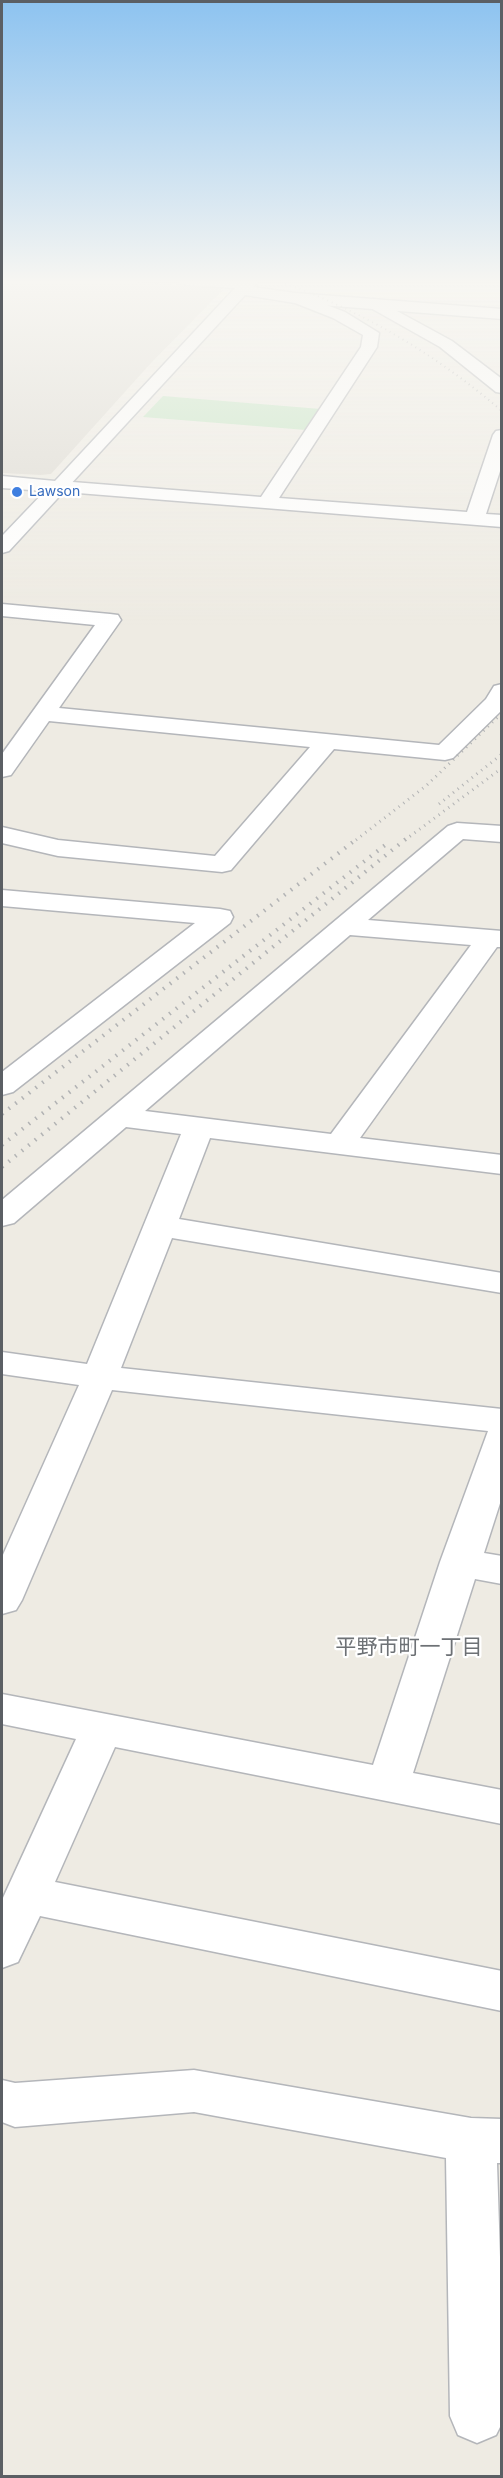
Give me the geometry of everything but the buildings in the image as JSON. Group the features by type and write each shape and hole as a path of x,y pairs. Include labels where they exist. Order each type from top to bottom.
{"street":[{"path":"2,547 144,396"},
{"path":"267,502 337,396"},
{"path":"475,519 501,435"},
{"path":"2,482 501,521"},
{"path":"2,610 110,620 2,770"},
{"path":"43,713 445,753 495,703 501,691"},
{"path":"2,835 58,848 222,864 328,741"},
{"path":"2,1216 457,831 501,834"},
{"path":"2,898 220,917 2,1086"},
{"path":"346,927 496,938"},
{"path":"339,1145 496,938"},
{"path":"119,1118 501,1165"},
{"path":"2,1600 100,1377 199,1127"},
{"path":"159,1226 501,1283"},
{"path":"2,1363 100,1377 501,1421"},
{"path":"388,1785 501,1438"},
{"path":"460,1562 501,1570"},
{"path":"2,1709 501,1807"},
{"path":"2,1949 102,1729"},
{"path":"26,1895 501,1991"},
{"path":"2,2101 15,2105 194,2091 486,2141 477,2416"}],"shaded area":[{"path":"2,396 122,396 51,474 2,473"}],"green space":[{"path":"163,396 321,409 306,430 143,417"}],"railway":[{"path":"483,396 502,411"},
{"path":"356,840 427,785 502,713"},
{"path":"439,804 502,754"},
{"path":"405,840 502,768"},
{"path":"2,1114 358,838"},
{"path":"2,1167 407,838"},
{"path":"2,1145 389,842"}],"place":[{"name":"Lawson","path":"17,492"}],"district":[{"name":"平野市町一丁目","path":"409,1648"}]}
